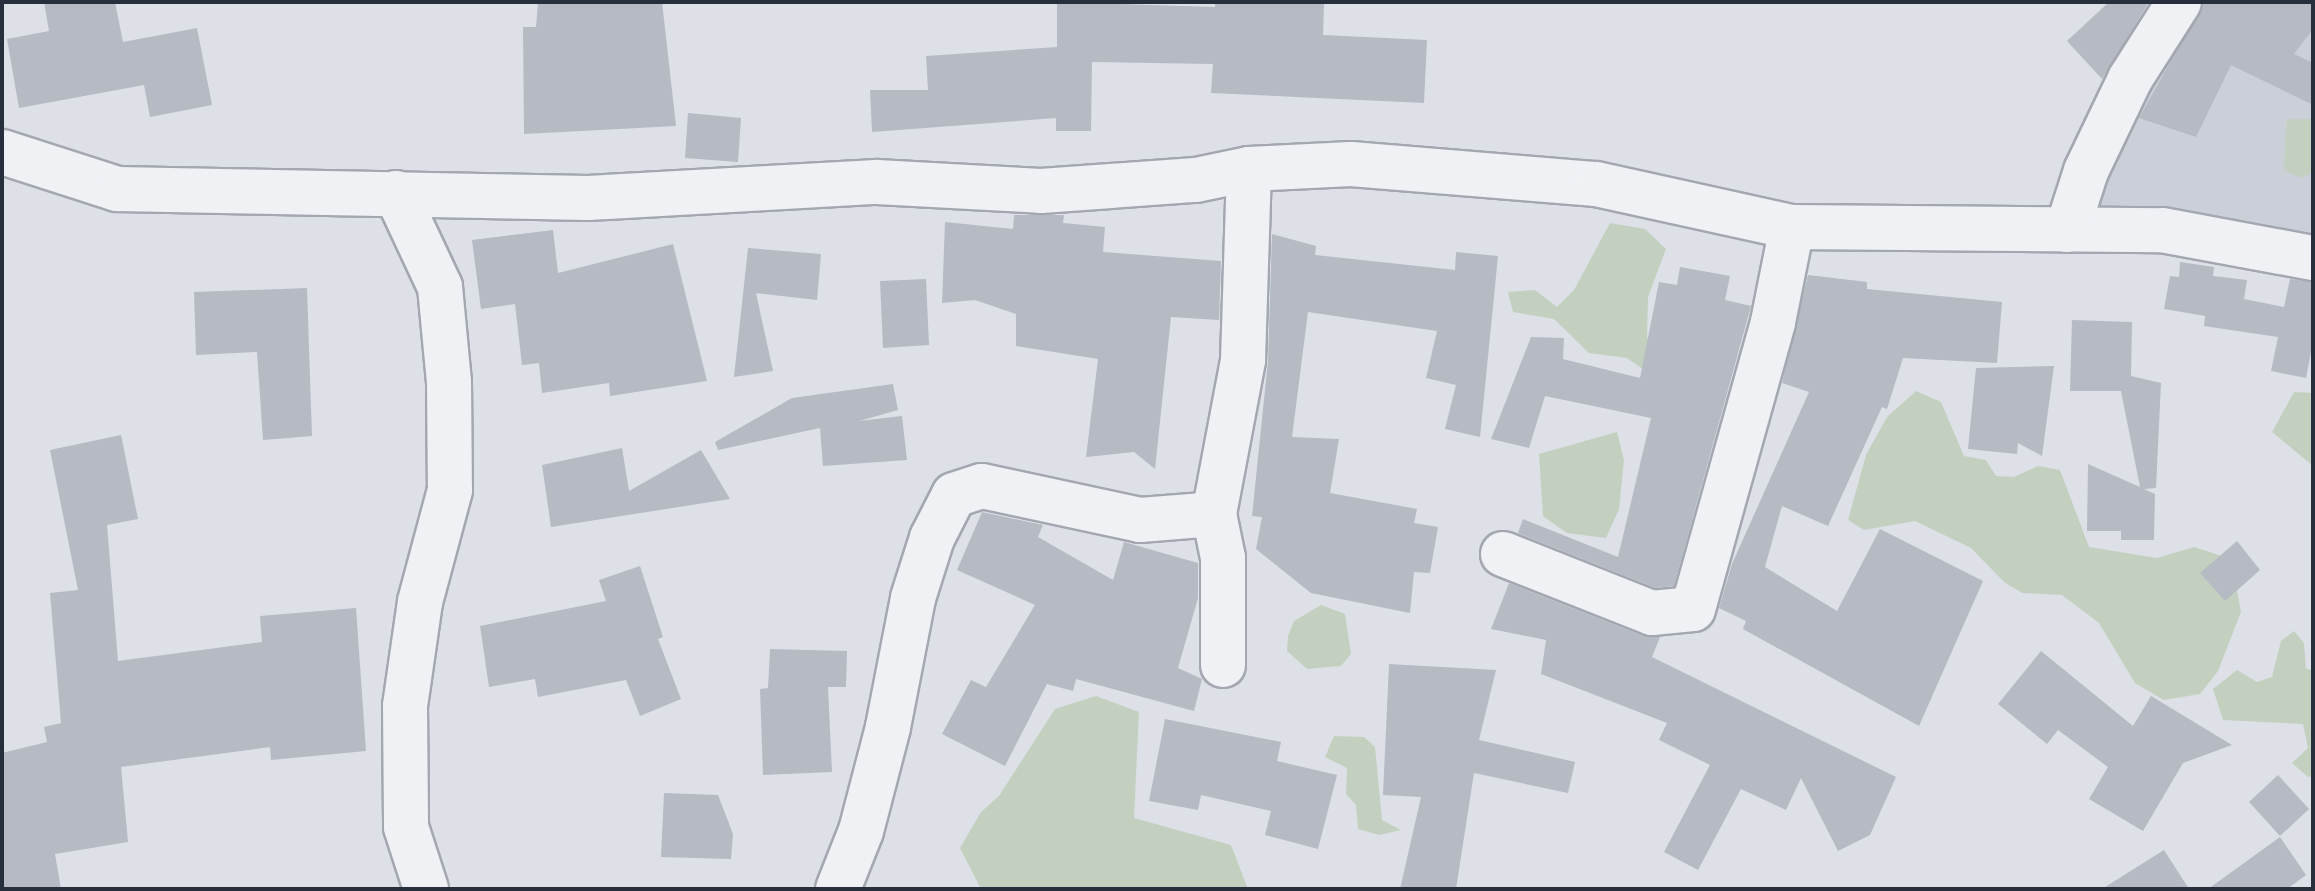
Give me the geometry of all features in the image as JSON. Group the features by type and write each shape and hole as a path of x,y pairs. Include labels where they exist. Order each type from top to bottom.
{"street":[{"path":"2067,230 2086,171 2130,79 2179,2"},
{"path":"2,152 52,163 117,189 588,198 877,182 1041,191 1196,180 1249,169 1351,164 1596,184 1792,227 2162,230 2313,258"},
{"path":"1223,665 1223,558 1214,514 1243,360 1249,169"},
{"path":"396,193 440,287 449,382 450,490 420,602 405,706 406,827 426,889"},
{"path":"1503,554 1652,613 1693,609 1773,322 1792,227"},
{"path":"838,889 876,772 913,598 932,538 954,495 982,486 1140,520 1214,514"}],"shaded area":[{"path":"2189,2 2313,2 2313,246 2095,209 2102,154"}],"green space":[{"path":"2287,119 2313,119 2313,172 2302,178 2284,170"},
{"path":"1610,223 1645,229 1666,249 1648,297 1647,337 1664,357 1647,372 1627,358 1589,353 1554,319 1513,312 1508,292 1535,290 1557,307 1574,290"},
{"path":"1916,391 1941,402 1964,456 1986,460 1996,476 2014,477 2038,466 2060,470 2089,547 2157,558 2194,547 2231,559 2241,612 2218,671 2200,694 2164,700 2135,683 2099,623 2062,595 2022,593 2004,582 1971,548 1915,521 1864,530 1848,520 1866,455 1887,417"},
{"path":"2294,392 2313,393 2313,466 2272,432"},
{"path":"1617,432 1624,460 1619,509 1606,538 1567,533 1543,516 1539,454"},
{"path":"1321,605 1345,614 1351,654 1341,666 1307,669 1287,651 1288,636 1294,621"},
{"path":"2294,631 2304,643 2306,668 2313,671 2313,776 2308,777 2292,763 2308,748 2303,724 2223,720 2213,689 2237,670 2257,682 2272,677 2281,641"},
{"path":"1096,696 1139,712 1134,818 1231,845 1248,889 981,889 960,848 981,812 999,796 1055,709"},
{"path":"1334,736 1364,737 1375,747 1382,820 1401,830 1379,835 1358,829 1356,805 1346,794 1347,768 1325,757"}],"building":[{"path":"44,2 115,2 123,42 197,28 212,105 150,117 144,85 19,108 7,39 49,31"},
{"path":"538,2 662,2 676,126 524,134 523,27 536,27"},
{"path":"1057,2 1215,7 1215,2 1324,2 1323,35 1427,40 1424,103 1211,93 1213,64 1092,62 1091,131 1056,131 1056,118 872,132 870,90 928,90 926,56 1057,47"},
{"path":"2109,2 2149,2 2102,79 2067,41"},
{"path":"2204,2 2313,2 2313,29 2294,54 2313,63 2313,105 2231,65 2196,137 2139,118"},
{"path":"688,113 741,118 738,162 685,158"},
{"path":"1014,215 1064,215 1063,223 1105,227 1103,252 1221,261 1219,320 1171,317 1155,469 1134,452 1086,457 1098,359 1016,346 1016,314 975,300 942,303 945,222 1013,229"},
{"path":"553,230 558,273 673,244 707,381 610,396 609,383 542,393 539,363 522,365 515,304 481,309 472,240"},
{"path":"1272,234 1316,246 1315,255 1455,270 1456,252 1498,256 1480,437 1445,429 1456,385 1426,378 1437,331 1308,312 1292,437 1339,439 1330,493 1417,509 1414,523 1438,527 1430,573 1414,572 1410,613 1311,593 1256,549 1262,517 1252,516 1268,361"},
{"path":"748,248 821,254 817,300 756,293 773,371 734,377"},
{"path":"2180,262 2214,267 2213,276 2247,280 2244,299 2284,307 2290,279 2313,282 2313,342 2306,378 2271,371 2278,337 2204,326 2205,316 2164,309 2170,276 2179,277"},
{"path":"1680,267 1730,276 1725,300 1751,306 1674,586 1656,588 1518,533 1523,519 1618,557 1651,418 1545,396 1529,448 1491,439 1531,337 1564,338 1563,359 1640,378 1659,282 1677,285"},
{"path":"1808,275 1867,282 1867,289 2002,302 1997,363 1903,358 1887,409 1882,407 1828,526 1782,506 1765,567 1837,611 1880,529 1983,581 1919,726 1743,629 1746,621 1719,608 1732,564 1809,392 1782,383"},
{"path":"926,279 929,345 883,348 880,281"},
{"path":"307,288 312,436 263,440 257,352 196,355 194,292"},
{"path":"2072,320 2132,322 2131,376 2161,383 2156,488 2144,489 2155,494 2154,540 2121,540 2121,531 2087,531 2088,464 2140,487 2121,391 2070,391"},
{"path":"2054,366 2042,456 2018,443 2017,454 1968,449 1976,368"},
{"path":"893,384 898,410 859,421 902,416 907,460 823,466 820,428 718,450 715,442 792,398"},
{"path":"121,435 138,519 107,525 118,661 262,642 260,616 356,608 366,751 271,760 270,747 121,767 128,842 55,854 61,889 2,889 2,753 47,742 44,727 61,723 50,593 78,590 50,450"},
{"path":"622,448 629,491 701,450 730,499 551,527 542,465"},
{"path":"982,512 1043,525 1038,537 1113,580 1124,542 1198,563 1198,598 1178,668 1202,679 1194,711 1076,679 1073,691 1047,684 1005,766 942,734 971,680 986,687 1035,605 957,570"},
{"path":"2237,541 2260,570 2225,601 2200,573"},
{"path":"640,566 663,637 658,639 681,699 640,716 626,680 538,697 535,679 489,687 480,626 606,601 599,580"},
{"path":"1509,583 1643,636 1660,637 1652,657 1896,777 1870,835 1838,851 1801,778 1786,810 1741,789 1698,870 1664,852 1710,765 1659,740 1667,723 1541,674 1546,640 1491,629"},
{"path":"770,649 847,651 846,687 828,687 832,772 763,775 760,689 768,688"},
{"path":"2041,651 2133,726 2151,696 2232,745 2183,763 2143,831 2089,799 2108,767 2058,730 2047,744 1998,704"},
{"path":"1389,664 1496,670 1479,740 1575,762 1568,793 1474,773 1456,889 1400,889 1421,797 1383,795"},
{"path":"1165,719 1281,742 1277,761 1337,775 1318,849 1265,835 1271,811 1201,795 1198,810 1149,801"},
{"path":"2278,775 2309,809 2280,836 2249,802"},
{"path":"664,793 718,795 733,834 731,859 661,857"},
{"path":"2280,837 2306,875 2287,889 2208,889"},
{"path":"2164,850 2189,889 2102,889"}]}
